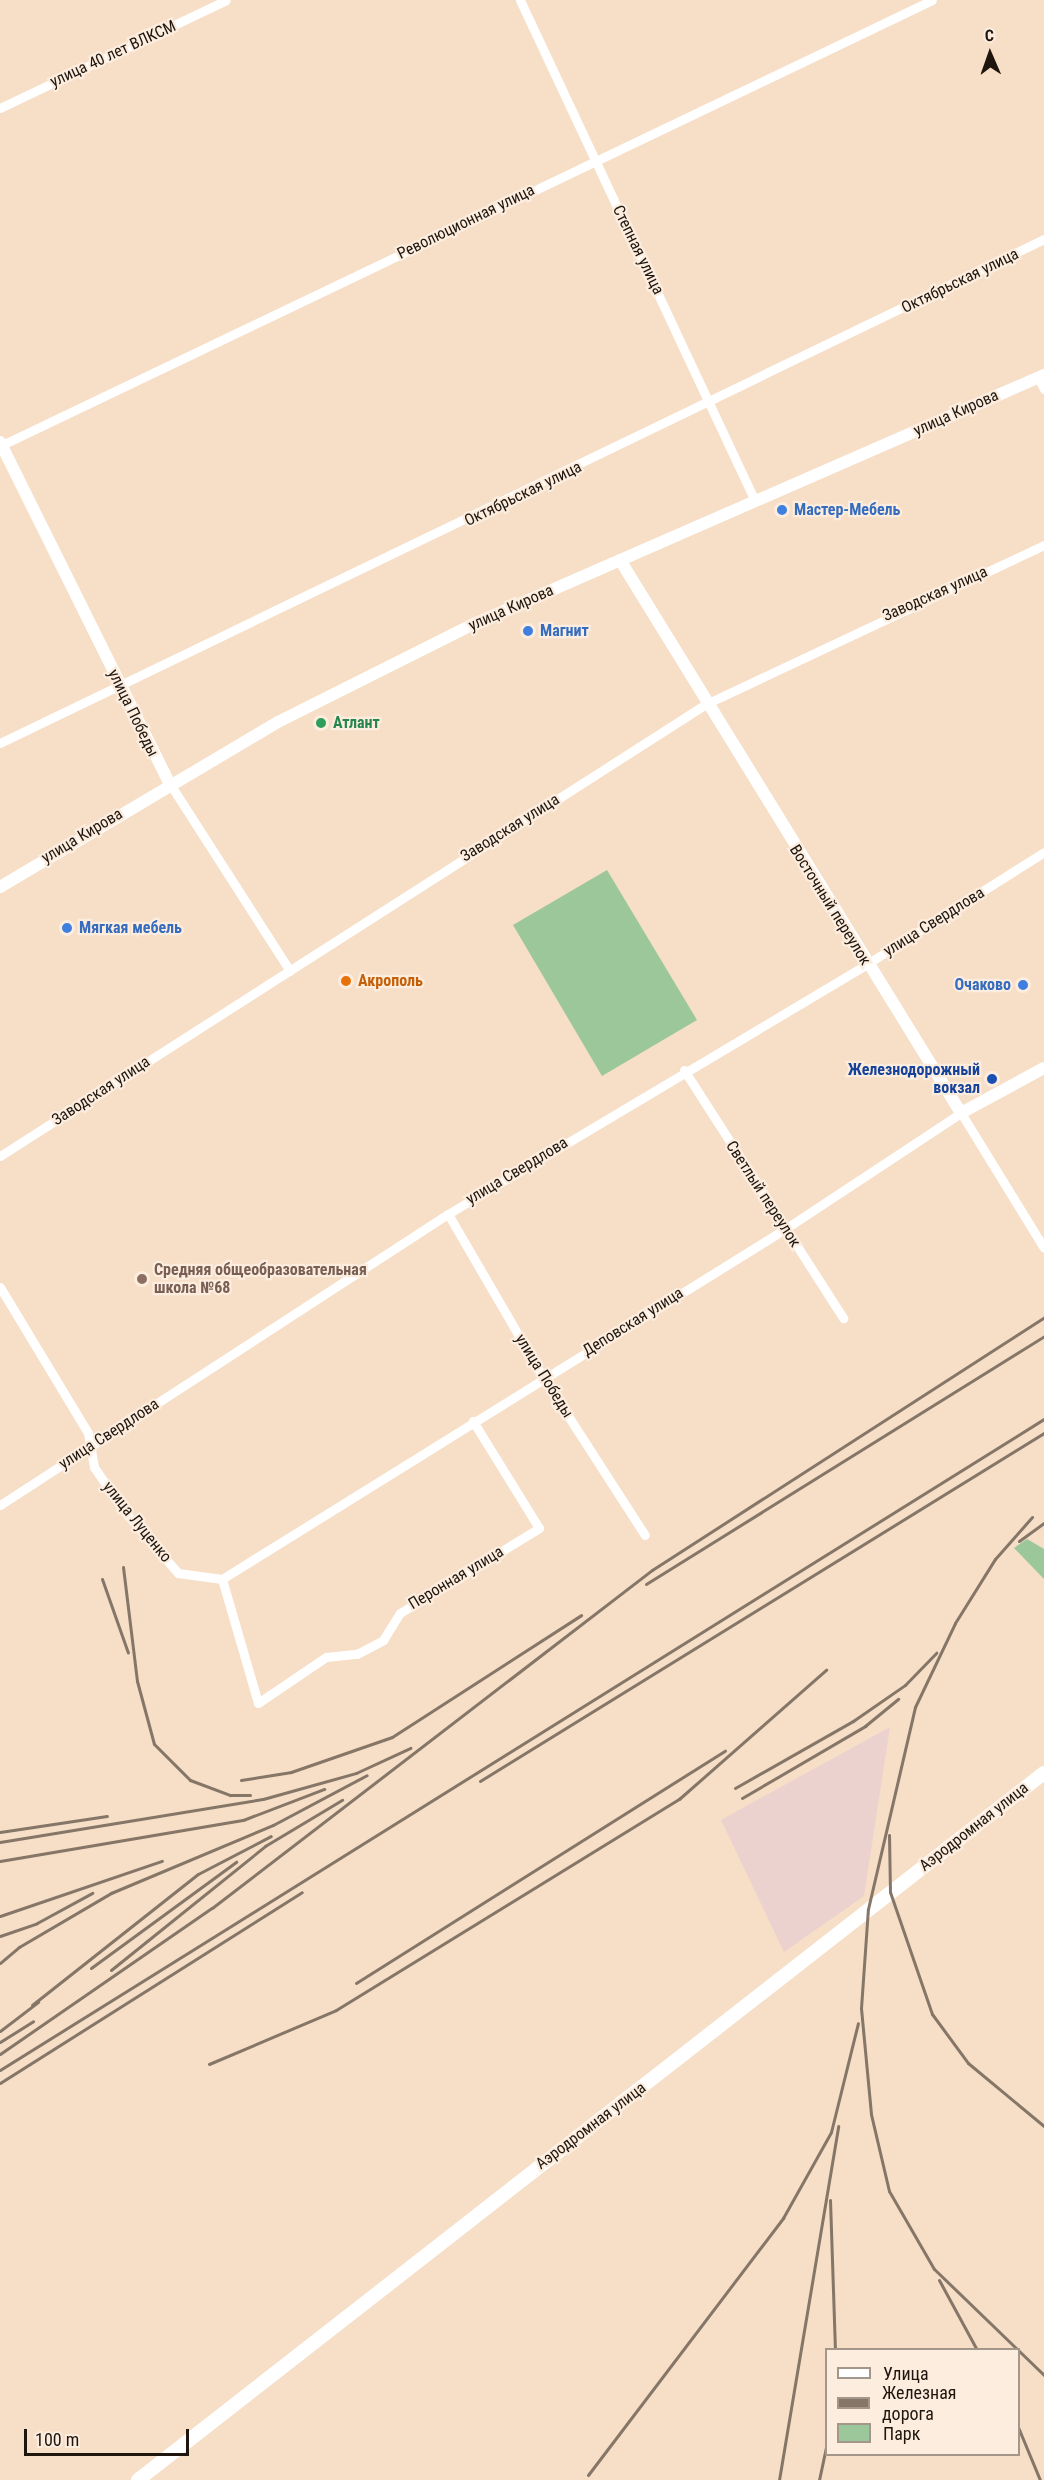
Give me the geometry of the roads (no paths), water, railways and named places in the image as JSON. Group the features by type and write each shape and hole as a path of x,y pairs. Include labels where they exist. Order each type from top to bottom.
{"main road":[{"name":"Аэродромная улица","path":"138,2480 1044,1773"}],"street":[{"name":"улица 40 лет ВЛКСМ","path":"0,108 226,0"},
{"name":"Степная улица","path":"520,0 594,160 712,403 755,501"},
{"name":"Революционная улица","path":"1,444 932,0"},
{"name":"Октябрьская улица","path":"0,743 712,403 1044,239"},
{"path":"1041,376 1044,389"},
{"name":"улица Кирова","path":"0,887 170,784 278,722 453,634 1041,376"},
{"name":"улица Победы","path":"1,444 170,784 290,971"},
{"name":"Заводская улица","path":"0,1156 706,704 1044,544"},
{"name":"Восточный переулок","path":"620,560 706,704 1044,1248"},
{"name":"улица Свердлова","path":"0,1505 448,1214 684,1070 867,964 1044,852"},
{"name":"Деповская улица","path":"222,1579 543,1377 785,1229 961,1113 1044,1068"},
{"name":"Светлый переулок","path":"684,1070 843,1318"},
{"name":"улица Победы","path":"448,1214 543,1377 645,1535"},
{"name":"улица Луценко","path":"0,1287 88,1432 94,1467 123,1510 178,1573 222,1579"},
{"name":"Перонная улица","path":"222,1579 258,1703 326,1657 357,1654 383,1640 400,1613 539,1528 473,1422"}],"railway":[{"path":"0,2054 212,1908 652,1570 1044,1317"},
{"path":"646,1584 1044,1336"},
{"path":"0,2070 1044,1419"},
{"path":"480,1781 1044,1433"},
{"path":"1016,2348 934,2269 889,2191 871,2114 861,2008 868,1909 915,1707 955,1623 995,1559 1032,1517"},
{"path":"1019,1541 1044,1523"},
{"path":"123,1567 137,1681 154,1744 190,1780 230,1795 250,1795"},
{"path":"102,1579 128,1653"},
{"path":"241,1780 291,1772 392,1737 581,1615"},
{"path":"735,1788 853,1721 905,1685 936,1653"},
{"path":"209,2064 336,2010 679,1799 826,1670"},
{"path":"742,1798 865,1726 898,1699"},
{"path":"0,1842 263,1799 356,1773 410,1748"},
{"path":"356,1983 725,1751"},
{"path":"0,1963 19,1947 111,1893 273,1825 367,1775"},
{"path":"0,1861 243,1820 324,1789"},
{"path":"111,1970 265,1846 342,1800"},
{"path":"0,1832 107,1816"},
{"path":"889,1835 890,1892 932,2014 968,2063 1044,2126"},
{"path":"32,2005 198,1874 271,1836"},
{"path":"0,1916 162,1861"},
{"path":"91,1968 236,1862"},
{"path":"0,2083 302,1892"},
{"path":"0,1936 37,1923 92,1893"},
{"path":"0,2031 38,2002"},
{"path":"0,2042 33,2021"},
{"path":"588,2475 783,2218 831,2132 858,2023"},
{"path":"779,2480 838,2126"},
{"path":"830,2200 835,2348"},
{"path":"939,2280 976,2348"},
{"path":"1020,2352 1044,2375"},
{"path":"1020,2432 1040,2480"},
{"path":"819,2480 825,2452"}],"place":[{"name":"Мастер-Мебель","path":"782,510"},
{"name":"Магнит","path":"528,631"},
{"name":"Атлант","path":"321,723"},
{"name":"Мягкая мебель","path":"67,928"},
{"name":"Акрополь","path":"346,981"},
{"name":"Очаково","path":"1023,985"},
{"name":"Железнодорожный вокзал","path":"992,1079"},
{"name":"Средняя общеобразовательная школа №68","path":"142,1279"}]}
